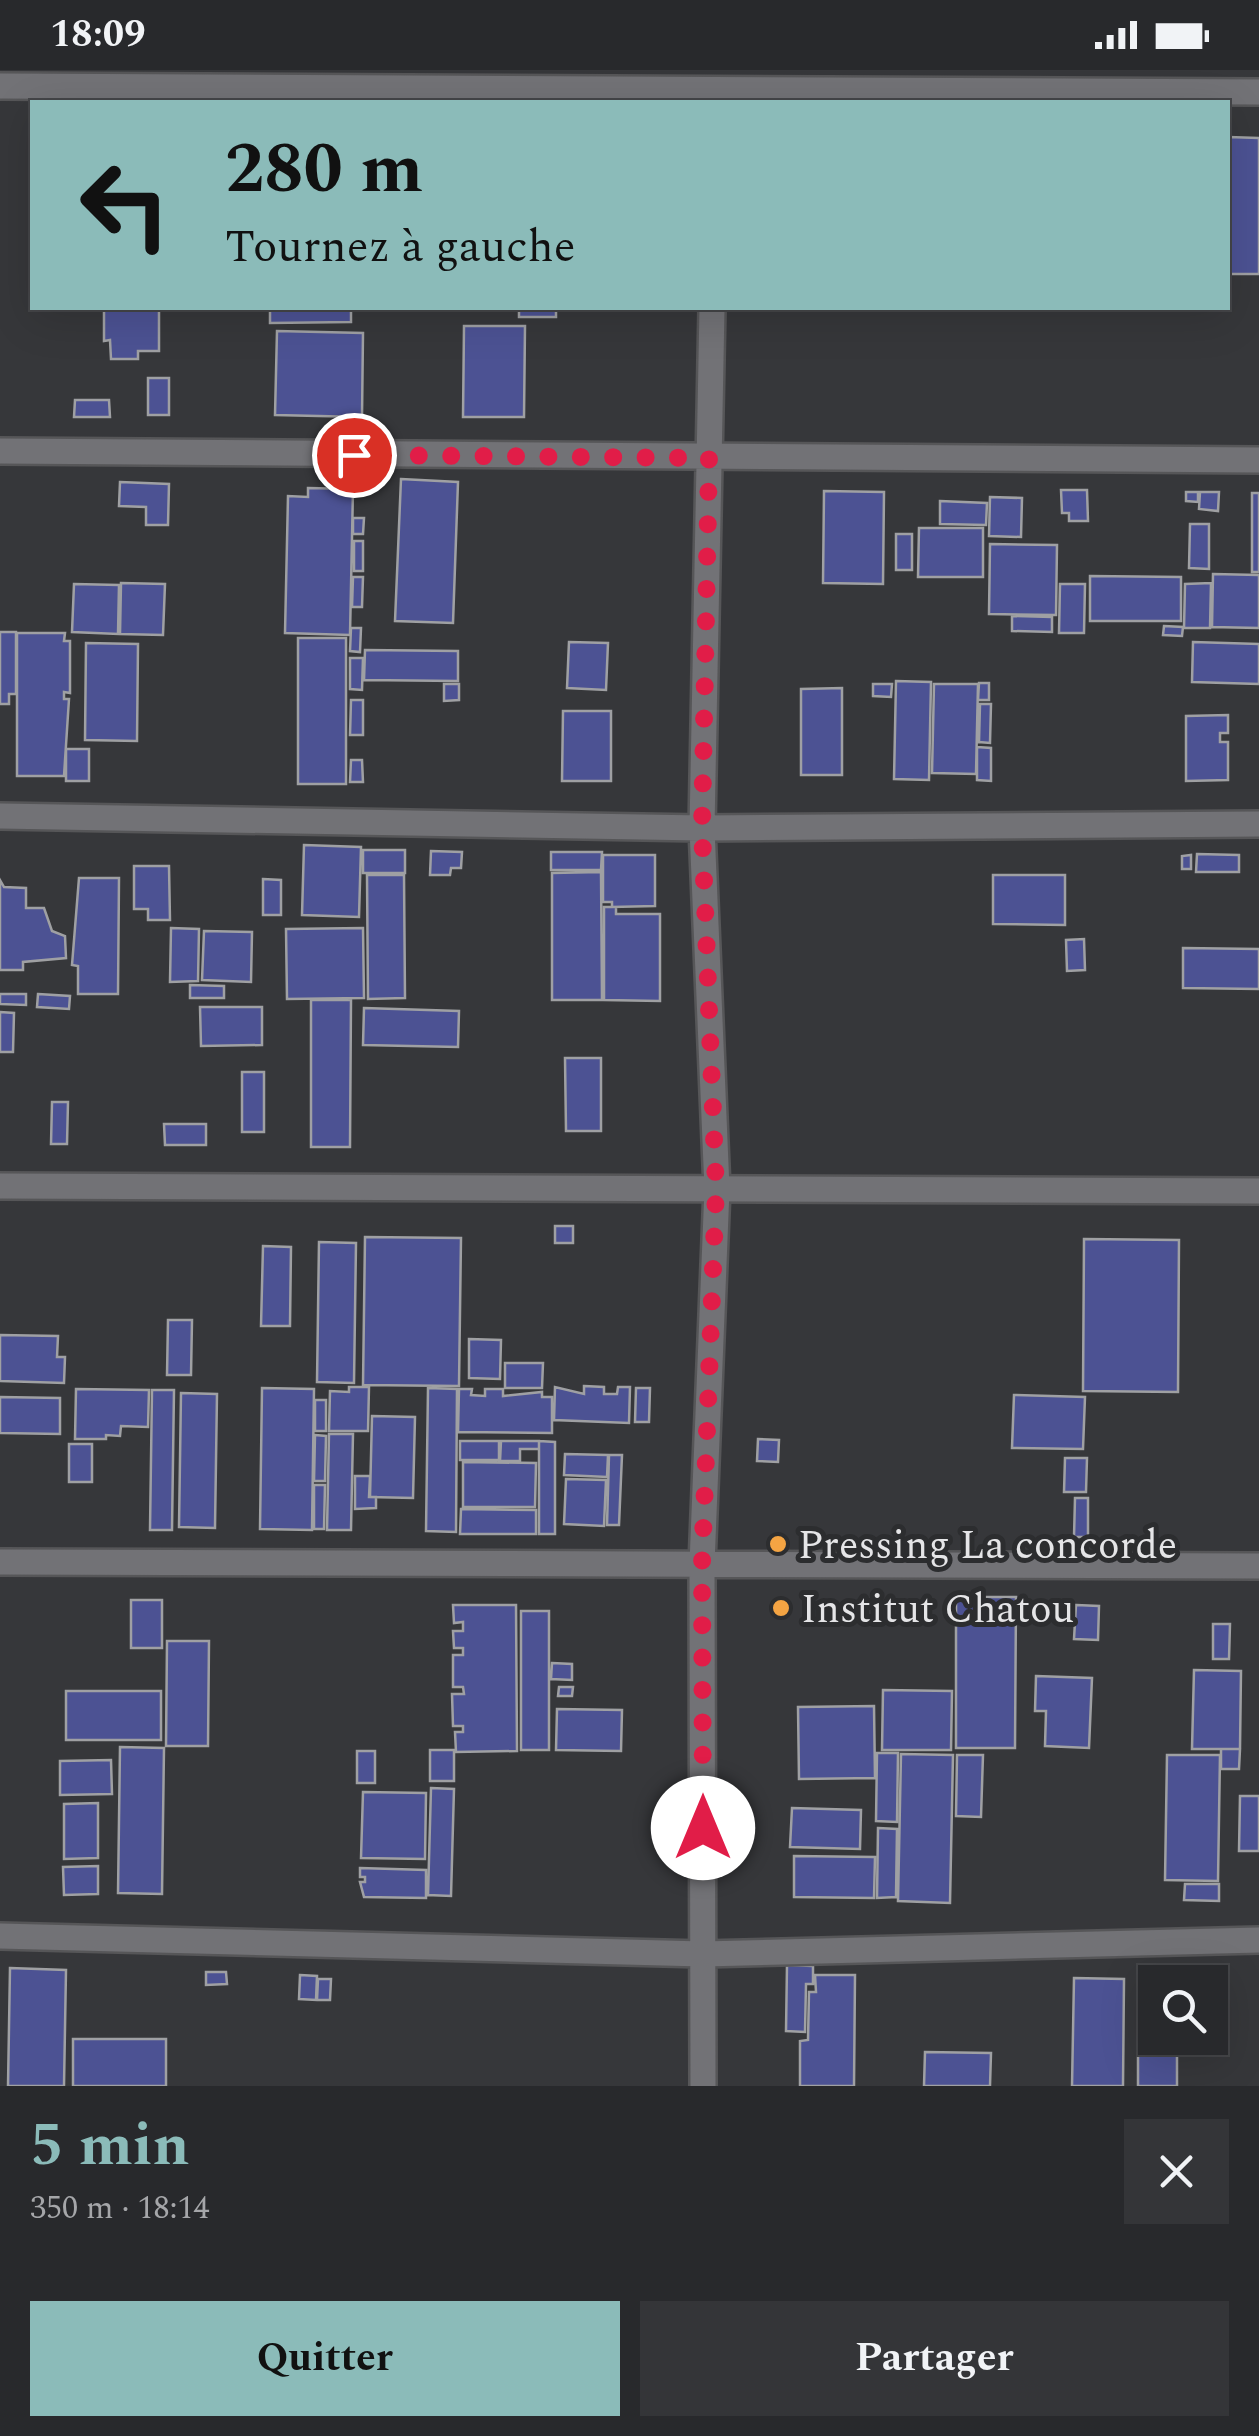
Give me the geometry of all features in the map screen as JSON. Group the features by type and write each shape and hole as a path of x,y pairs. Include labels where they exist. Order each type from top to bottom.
{"street":[{"path":"0,86 1259,92"},
{"path":"703,2086 702,1564 716,1189 702,828 712,310"},
{"path":"0,452 1259,460"},
{"path":"0,816 702,828 1259,824"},
{"path":"0,1186 1259,1191"},
{"path":"0,1562 1259,1566"},
{"path":"0,1936 703,1954 1259,1940"}],"building":[{"path":"1230,137 1259,138 1259,274 1230,274"},
{"path":"104,310 159,310 159,351 138,351 138,359 111,359 110,340 104,341"},
{"path":"270,310 351,310 351,322 270,323"},
{"path":"519,310 556,310 556,317 519,317"},
{"path":"464,326 525,326 524,417 463,417"},
{"path":"277,331 363,333 362,417 275,415"},
{"path":"148,378 169,378 169,415 148,415"},
{"path":"75,400 109,400 110,417 74,417"},
{"path":"401,479 458,482 453,623 395,621"},
{"path":"120,482 169,484 168,525 146,525 146,507 119,506"},
{"path":"308,488 353,489 350,635 285,633 288,496 308,497"},
{"path":"1061,490 1087,490 1088,521 1069,521 1069,513 1062,513"},
{"path":"824,491 884,492 883,584 823,583"},
{"path":"1186,492 1198,492 1198,502 1186,501"},
{"path":"1200,492 1219,492 1218,511 1199,509"},
{"path":"1252,493 1259,493 1259,572 1252,572"},
{"path":"990,497 1022,498 1021,537 989,536"},
{"path":"940,501 987,503 986,525 940,524"},
{"path":"353,518 364,518 363,534 353,534"},
{"path":"1190,524 1209,524 1209,569 1189,568"},
{"path":"919,528 983,528 983,577 918,577"},
{"path":"896,534 912,534 912,570 896,570"},
{"path":"354,541 363,541 363,571 354,571"},
{"path":"990,544 1057,545 1056,615 989,614"},
{"path":"1213,574 1259,575 1259,628 1212,627"},
{"path":"1090,576 1181,577 1181,621 1090,621"},
{"path":"353,577 363,577 362,607 352,607"},
{"path":"121,583 165,584 163,635 120,634"},
{"path":"1211,583 1210,628 1184,628 1185,584"},
{"path":"74,584 119,585 118,634 72,632"},
{"path":"1060,584 1085,584 1084,633 1059,633"},
{"path":"1012,616 1052,617 1052,632 1012,631"},
{"path":"1164,626 1183,627 1182,636 1163,635"},
{"path":"351,628 361,628 360,652 350,651"},
{"path":"0,632 16,632 16,694 9,694 9,704 0,704"},
{"path":"17,633 65,633 64,641 70,641 70,693 64,692 64,699 69,699 64,776 17,776"},
{"path":"298,638 346,638 346,784 298,784"},
{"path":"569,642 608,643 606,690 567,688"},
{"path":"1193,642 1259,644 1259,684 1192,682"},
{"path":"86,643 138,644 137,741 85,740"},
{"path":"365,650 458,651 458,681 364,680"},
{"path":"350,658 363,658 362,690 350,689"},
{"path":"896,681 931,682 929,780 894,779"},
{"path":"979,683 989,683 989,700 978,700"},
{"path":"444,684 459,684 459,700 444,701"},
{"path":"873,684 892,684 891,697 873,696"},
{"path":"934,684 978,684 976,774 932,773"},
{"path":"842,688 842,775 801,775 801,689"},
{"path":"351,700 363,700 363,735 350,735"},
{"path":"980,704 991,704 990,743 979,742"},
{"path":"563,711 611,711 611,781 562,781"},
{"path":"1228,715 1228,733 1220,733 1220,742 1228,742 1228,780 1186,781 1186,716"},
{"path":"977,747 991,748 991,781 977,780"},
{"path":"66,749 89,749 89,781 66,781"},
{"path":"351,760 362,760 363,782 350,782"},
{"path":"304,845 361,847 359,917 302,915"},
{"path":"363,850 405,850 405,873 363,873"},
{"path":"431,851 462,852 461,868 451,868 450,875 430,875"},
{"path":"551,852 602,852 601,870 551,870"},
{"path":"1197,854 1239,855 1239,872 1196,872"},
{"path":"603,855 655,855 655,906 612,907 612,902 603,902"},
{"path":"1191,855 1191,869 1182,869 1182,856"},
{"path":"134,866 169,866 170,920 148,920 148,909 134,909"},
{"path":"601,872 602,1000 552,1000 552,873"},
{"path":"367,875 404,875 405,998 368,999"},
{"path":"993,875 1065,875 1065,925 993,924"},
{"path":"79,878 119,878 118,994 78,994 78,966 72,965"},
{"path":"263,879 281,880 281,915 263,915"},
{"path":"0,880 4,887 26,888 26,908 44,908 52,931 65,936 66,958 23,962 23,970 0,970"},
{"path":"604,907 616,907 616,914 660,914 660,1001 604,1000"},
{"path":"171,928 199,929 198,981 170,982"},
{"path":"363,928 364,998 287,999 286,929"},
{"path":"204,931 252,932 251,982 202,980"},
{"path":"1084,939 1085,970 1067,971 1066,940"},
{"path":"1183,948 1259,949 1259,989 1183,988"},
{"path":"190,985 224,986 224,998 190,998"},
{"path":"0,994 26,994 26,1005 0,1004"},
{"path":"38,994 70,996 69,1009 37,1007"},
{"path":"311,1000 351,1000 350,1147 311,1147"},
{"path":"200,1007 262,1007 262,1045 201,1046"},
{"path":"364,1008 459,1011 458,1047 363,1045"},
{"path":"0,1012 14,1013 13,1052 0,1052"},
{"path":"565,1058 601,1058 601,1131 566,1131"},
{"path":"242,1072 264,1072 264,1132 242,1132"},
{"path":"52,1102 68,1102 67,1144 51,1144"},
{"path":"164,1124 206,1124 206,1145 165,1145"},
{"path":"555,1226 573,1226 573,1243 555,1243"},
{"path":"365,1237 461,1238 459,1386 363,1385"},
{"path":"1084,1239 1179,1240 1178,1392 1083,1391"},
{"path":"319,1242 356,1243 354,1383 317,1382"},
{"path":"263,1246 291,1247 290,1326 261,1326"},
{"path":"168,1320 192,1320 191,1375 167,1375"},
{"path":"0,1335 58,1336 57,1357 65,1357 64,1383 0,1381"},
{"path":"469,1339 501,1340 500,1379 469,1378"},
{"path":"505,1363 543,1363 542,1388 505,1388"},
{"path":"584,1386 604,1387 604,1394 617,1394 618,1387 630,1387 629,1423 554,1420 555,1387 584,1394"},
{"path":"349,1387 369,1387 368,1431 329,1431 330,1391 349,1392"},
{"path":"262,1388 314,1389 312,1530 260,1529"},
{"path":"428,1388 457,1389 456,1532 426,1531"},
{"path":"636,1388 650,1388 649,1422 635,1422"},
{"path":"76,1389 149,1390 148,1427 121,1426 120,1436 75,1439"},
{"path":"459,1389 472,1389 471,1395 485,1396 485,1389 503,1389 503,1396 542,1392 542,1397 552,1397 552,1433 458,1432"},
{"path":"152,1390 174,1390 172,1530 150,1530"},
{"path":"181,1393 217,1394 215,1528 179,1527"},
{"path":"1014,1395 1085,1397 1083,1449 1012,1448"},
{"path":"0,1397 60,1398 60,1434 0,1433"},
{"path":"315,1400 326,1400 326,1431 315,1431"},
{"path":"372,1416 415,1417 413,1498 370,1497"},
{"path":"329,1434 353,1434 351,1530 327,1530"},
{"path":"315,1435 326,1436 325,1481 314,1481"},
{"path":"758,1439 779,1440 778,1462 757,1461"},
{"path":"460,1441 499,1441 499,1460 460,1460"},
{"path":"501,1441 539,1441 539,1449 520,1449 520,1461 500,1461"},
{"path":"539,1441 555,1442 555,1534 539,1534"},
{"path":"69,1444 92,1444 92,1482 69,1482"},
{"path":"565,1454 608,1455 607,1477 564,1475"},
{"path":"609,1455 622,1455 619,1525 607,1525"},
{"path":"1065,1458 1087,1458 1086,1492 1064,1492"},
{"path":"463,1462 536,1463 535,1507 463,1507"},
{"path":"355,1476 370,1476 369,1497 376,1497 376,1508 355,1509"},
{"path":"566,1479 606,1480 604,1526 564,1524"},
{"path":"314,1485 325,1485 324,1529 314,1529"},
{"path":"1075,1498 1088,1498 1088,1537 1074,1537"},
{"path":"461,1509 536,1510 536,1534 460,1534"},
{"path":"956,1597 1016,1597 1015,1748 956,1748"},
{"path":"131,1600 162,1600 162,1648 131,1648"},
{"path":"453,1605 516,1605 517,1751 456,1752 455,1732 463,1732 463,1726 453,1726 452,1694 464,1694 463,1687 453,1687 453,1655 463,1655 463,1648 454,1648 453,1631 463,1631 463,1622 454,1623"},
{"path":"1076,1605 1099,1606 1098,1640 1074,1639"},
{"path":"521,1611 549,1611 549,1750 521,1750"},
{"path":"1213,1624 1230,1624 1229,1659 1213,1659"},
{"path":"167,1641 209,1641 208,1746 166,1746"},
{"path":"552,1663 572,1664 572,1680 551,1679"},
{"path":"1194,1670 1241,1671 1240,1749 1192,1749"},
{"path":"1036,1676 1092,1678 1089,1748 1045,1746 1046,1711 1035,1711"},
{"path":"559,1687 573,1687 572,1696 558,1696"},
{"path":"883,1690 952,1691 951,1750 882,1750"},
{"path":"66,1691 161,1691 161,1740 66,1740"},
{"path":"874,1706 875,1778 799,1779 798,1707"},
{"path":"557,1709 622,1710 621,1751 556,1750"},
{"path":"120,1747 164,1748 162,1894 118,1893"},
{"path":"1221,1749 1240,1749 1239,1769 1221,1769"},
{"path":"430,1750 454,1750 454,1781 430,1781"},
{"path":"357,1751 375,1751 375,1783 357,1783"},
{"path":"877,1753 898,1753 897,1822 876,1821"},
{"path":"901,1754 953,1755 950,1903 898,1901"},
{"path":"957,1755 983,1755 981,1817 956,1816"},
{"path":"1167,1755 1220,1755 1218,1881 1165,1880"},
{"path":"111,1760 112,1794 60,1795 60,1761"},
{"path":"431,1788 454,1789 451,1896 428,1895"},
{"path":"363,1792 426,1793 425,1859 361,1858"},
{"path":"1240,1796 1259,1796 1259,1851 1239,1851"},
{"path":"98,1803 98,1858 64,1859 64,1804"},
{"path":"792,1808 861,1810 860,1849 790,1847"},
{"path":"878,1828 897,1829 896,1897 877,1898"},
{"path":"794,1856 875,1857 874,1898 794,1897"},
{"path":"98,1866 98,1894 64,1895 63,1867"},
{"path":"360,1868 426,1870 426,1898 364,1897 360,1882 365,1882 365,1877 360,1877"},
{"path":"1185,1884 1219,1884 1219,1901 1184,1900"},
{"path":"787,1965 813,1966 813,1984 806,1984 805,2032 786,2031"},
{"path":"10,1968 66,1970 64,2086 8,2086"},
{"path":"206,1972 226,1972 227,1984 206,1985"},
{"path":"300,1975 317,1976 316,2000 299,1999"},
{"path":"815,1975 855,1975 854,2086 800,2086 800,2041 808,2040 809,1992 816,1992"},
{"path":"1074,1978 1124,1979 1123,2086 1072,2086"},
{"path":"318,1979 331,1979 330,2000 317,2000"},
{"path":"73,2039 166,2039 166,2086 73,2086"},
{"path":"925,2052 991,2053 990,2086 924,2086"},
{"path":"1138,2055 1177,2055 1177,2086 1138,2086"}],"place":[{"name":"Pressing La concorde","path":"778,1544"},
{"name":"Institut Chatou","path":"781,1608"}],"route":[{"path":"354,455 709,458 702,828 716,1189 702,1564 703,1828"}]}
